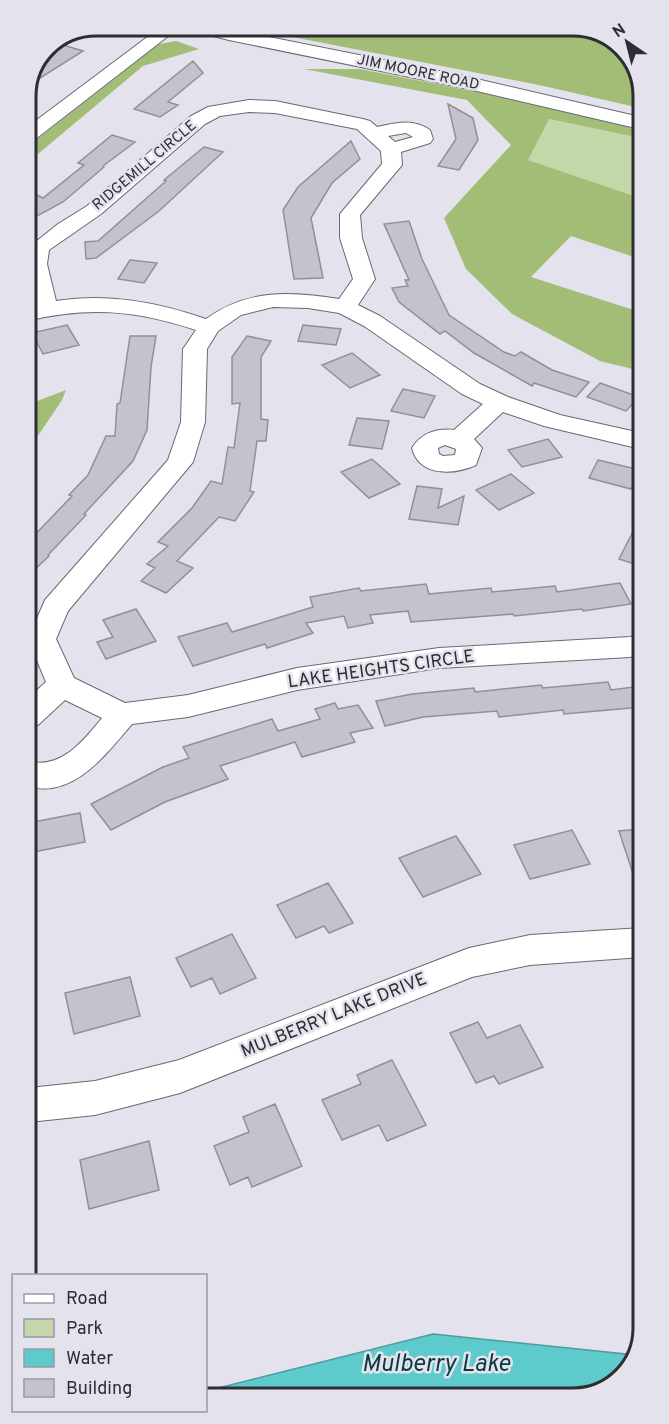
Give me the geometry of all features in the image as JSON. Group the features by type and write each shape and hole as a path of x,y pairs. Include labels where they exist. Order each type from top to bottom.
{"street":[{"path":"36,129 159,36"},
{"name":"JIM MOORE ROAD","path":"234,36 464,82 633,121"},
{"path":"232,91 249,106"},
{"name":"RIDGEMILL CIRCLE","path":"37,311 36,264 39,248 64,228 94,210 198,120 213,102 275,107 363,125 391,149"},
{"path":"345,307 364,279 351,238 351,214 392,165 391,149 423,139 423,134 413,128 405,127 375,134"},
{"path":"36,709 62,685 42,639 56,607 180,462 193,422 195,349 209,327 233,310 273,300 308,301 345,307 372,321 471,389 553,421 633,439"},
{"path":"37,311 84,302 126,304 165,312 209,327"},
{"path":"459,440 500,402"},
{"name":"LAKE HEIGHTS CIRCLE","path":"62,685 93,702 123,714 188,706 297,679 439,658 633,646"},
{"path":"36,776 58,775 77,765 123,714"},
{"name":"MULBERRY LAKE DRIVE","path":"36,1104 95,1098 180,1076 469,963 530,950 633,943"}],"green space":[{"path":"287,36 585,37 597,41 597,72 628,72 633,106 539,85"},
{"path":"176,41 199,49 143,66 36,156 36,140 159,44"},
{"path":"304,69 360,69 508,98 633,128 633,137 549,119 528,160 633,196 633,257 571,236 531,277 633,310 633,369 600,361 512,314 466,269 444,218 511,145 467,100"},
{"path":"548,119 633,137 633,196 528,160"},
{"path":"66,390 62,400 36,439 36,402"}],"water":[{"name":"Mulberry Lake","path":"433,1334 627,1354 616,1371 600,1382 573,1388 218,1388"}],"building":[{"path":"63,46 83,51 38,79 48,59"},
{"path":"193,61 203,73 168,102 178,105 160,117 134,109"},
{"path":"448,104 473,118 478,140 459,170 438,166 456,139"},
{"path":"112,135 135,142 103,166 63,202 36,217 36,195 43,198 84,165 78,163"},
{"path":"351,141 360,159 332,183 311,218 323,278 294,279 283,210 298,187"},
{"path":"204,147 223,152 159,211 96,258 86,259 85,242 98,241 166,181 164,180"},
{"path":"409,221 422,259 449,315 504,352 515,356 521,352 552,370 589,382 576,397 534,383 532,386 474,353 445,331 440,334 399,302 392,288 408,286 405,280 409,280 384,224"},
{"path":"130,260 157,263 144,283 118,279"},
{"path":"67,325 79,345 43,354 36,341 36,332"},
{"path":"303,325 341,329 336,345 298,341"},
{"path":"130,336 156,336 151,367 147,430 133,461 36,568 36,534 72,496 69,495 88,475 106,436 115,436 117,404 120,403"},
{"path":"247,336 271,341 261,357 261,419 268,420 266,441 257,441 250,491 254,492 235,521 219,517 177,561 193,568 166,593 141,581 155,568 147,564 168,546 158,542 192,508 211,481 222,484 228,447 234,448 240,403 232,404 232,357"},
{"path":"352,353 380,375 350,388 322,365"},
{"path":"600,383 633,395 633,403 626,411 587,397"},
{"path":"403,389 435,396 424,418 391,411"},
{"path":"357,418 389,421 382,449 349,445"},
{"path":"548,439 562,457 522,467 508,450"},
{"path":"372,459 400,484 369,498 341,472"},
{"path":"598,460 633,468 631,489 589,478"},
{"path":"511,474 534,493 499,510 476,490"},
{"path":"417,486 442,489 438,508 464,496 458,525 409,519"},
{"path":"633,532 633,563 619,559"},
{"path":"620,583 631,604 583,611 582,609 514,616 513,614 411,622 408,611 370,615 373,623 348,628 344,616 306,623 313,633 267,648 265,644 193,666 178,637 227,623 232,632 313,607 310,597 359,588 361,591 426,584 429,594 491,588 492,592 555,586 557,592"},
{"path":"136,609 156,641 106,659 97,642 113,637 103,620"},
{"path":"608,682 611,690 633,687 633,708 564,714 563,710 499,717 497,711 423,717 385,726 376,701 412,694 474,688 475,692 541,685 543,688"},
{"path":"335,703 338,709 358,705 373,728 350,733 355,742 302,757 295,742 220,766 228,779 165,802 111,830 91,804 163,767 189,758 183,747 272,719 278,731 320,719 315,709"},
{"path":"80,813 85,842 36,851 36,821"},
{"path":"572,830 590,864 530,879 514,845"},
{"path":"633,830 633,874 619,831"},
{"path":"456,836 481,874 423,897 399,858"},
{"path":"328,883 353,923 329,933 324,926 296,938 277,905"},
{"path":"232,934 256,978 220,994 212,978 191,987 176,958"},
{"path":"130,977 140,1016 74,1034 65,993"},
{"path":"478,1022 487,1038 520,1025 543,1067 499,1084 494,1076 476,1083 450,1033"},
{"path":"392,1060 426,1125 387,1141 379,1125 342,1140 322,1100 361,1084 357,1075"},
{"path":"275,1104 302,1166 252,1187 248,1177 230,1185 214,1146 249,1132 243,1117"},
{"path":"149,1141 159,1190 89,1209 80,1160"}]}
